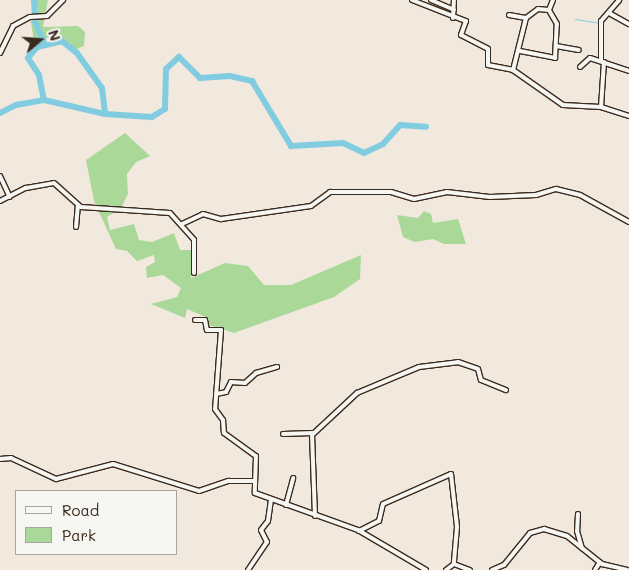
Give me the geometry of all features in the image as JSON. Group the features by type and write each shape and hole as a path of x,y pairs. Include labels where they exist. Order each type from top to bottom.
{"street":[{"path":"0,53 11,28 30,17 49,15 63,0"},
{"path":"412,0 453,18 466,21 462,36 490,51 488,65 513,70 563,105 601,106 629,116"},
{"path":"431,0 454,10"},
{"path":"453,18 454,0"},
{"path":"549,10 553,0"},
{"path":"601,106 601,23 618,0"},
{"path":"513,70 520,50 526,18 538,9 549,10"},
{"path":"520,50 553,59 556,46 556,22 549,10"},
{"path":"609,13 629,24"},
{"path":"509,14 526,18"},
{"path":"556,46 579,50"},
{"path":"580,67 589,58 629,71"},
{"path":"0,176 10,197"},
{"path":"0,200 26,188 54,183 78,209 76,227"},
{"path":"182,224 203,214 221,219 311,206 330,192 391,192 414,199 447,192 490,197 536,196 556,189 580,195 629,222"},
{"path":"70,212 78,209 167,213 182,224 195,242 194,273"},
{"path":"195,320 205,320 207,330 221,330 216,394 224,433 256,456 255,493 359,532 426,570"},
{"path":"283,434 313,433 357,393 428,364 468,364 478,369 480,380 506,390"},
{"path":"216,394 226,392 231,382 245,383 256,373 277,367"},
{"path":"313,433 315,516"},
{"path":"0,459 11,458 43,476 56,478 113,464 199,491 228,481 255,481"},
{"path":"359,532 379,521 383,504 451,474 457,527 454,564 446,570"},
{"path":"286,506 293,478"},
{"path":"248,570 267,542 261,530 268,521 271,500"},
{"path":"578,514 577,531 584,550"},
{"path":"492,570 504,565 537,529 564,535 600,562 627,570"},
{"path":"596,570 600,562"},
{"path":"454,564 470,570"}],"green space":[{"path":"34,0 48,0 43,27 78,26 85,32 84,46 75,50 54,37 34,40 30,18 35,19 38,9"},
{"path":"125,133 150,156 136,162 127,174 128,194 121,208 107,217 110,230 134,224 139,240 152,242 174,233 180,250 192,250 191,278 225,263 248,266 264,285 291,285 361,255 360,279 334,297 234,333 209,325 208,318 187,309 185,318 151,304 177,297 181,288 163,275 147,278 146,267 155,262 154,255 137,261 127,251 116,249 94,201 86,160"},
{"path":"424,211 431,214 433,223 458,219 466,244 444,244 433,239 415,242 403,237 397,215 418,218"}],"waterway":[{"path":"34,0 35,18"},
{"path":"575,19 599,23"},
{"path":"35,22 43,40 28,58 39,75 44,100"},
{"path":"37,47 62,41 77,53 102,88 105,114"},
{"path":"0,113 16,105 44,100 105,114 152,117 165,109 166,69 179,57 200,78 230,76 252,81 291,146 343,143 364,153 383,144 400,125 426,127"}]}
